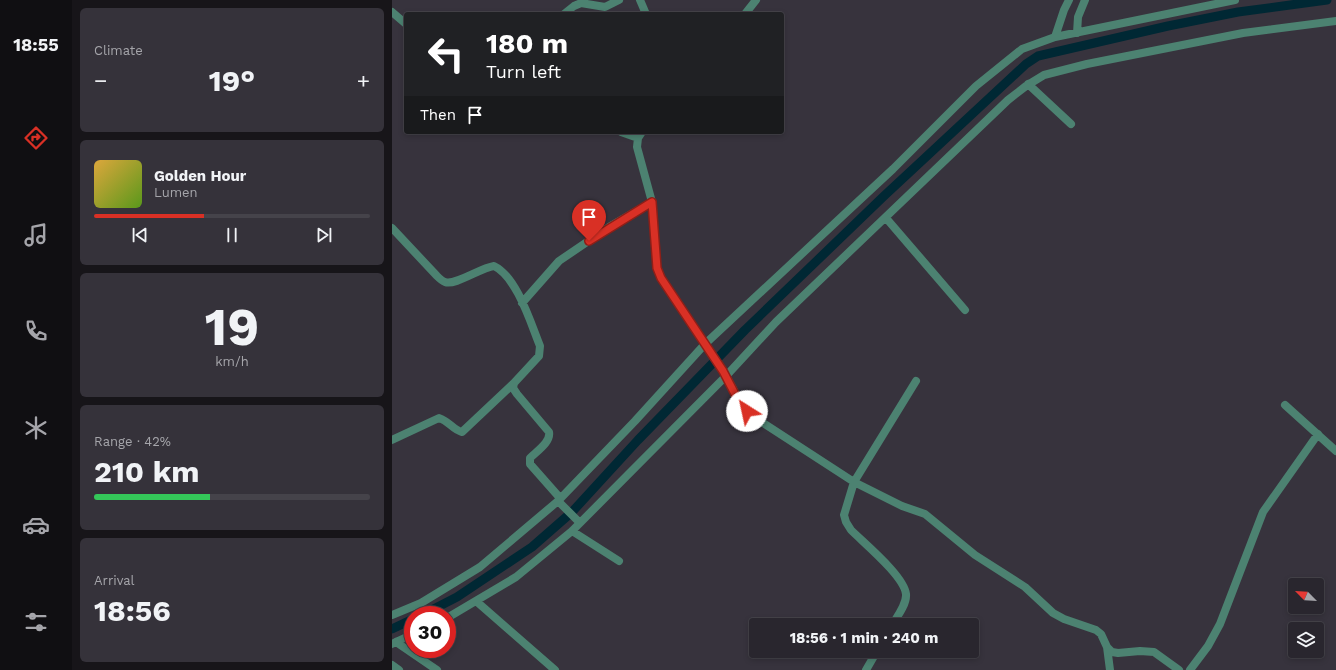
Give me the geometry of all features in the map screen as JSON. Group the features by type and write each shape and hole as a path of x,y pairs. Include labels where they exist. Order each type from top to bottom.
{"street":[{"path":"566,12 574,6 582,3 605,7 619,0"},
{"path":"640,0 645,12"},
{"path":"747,12 756,0"},
{"path":"1055,37 1069,0"},
{"path":"1077,33 1078,16 1085,0"},
{"path":"392,615 421,603 480,567 561,502 635,421 707,347 893,169 976,86 1022,49 1055,37 1235,0"},
{"path":"392,12 404,22"},
{"path":"456,613 516,577 572,531 579,521 776,322 1008,100 1028,84 1044,75 1087,64 1243,33 1336,21"},
{"path":"1028,84 1071,124"},
{"path":"640,135 637,147 652,202 657,268 666,286 725,374 741,403 754,417 854,482 902,506 925,514 937,522 975,555 1025,587 1053,613 1064,619 1096,630 1101,634 1107,647 1110,670"},
{"path":"522,303 559,261 609,227 652,202"},
{"path":"886,218 966,310"},
{"path":"392,228 436,276 445,282 457,282 486,267 494,266 506,275 522,303 540,346 539,356 514,383 462,432 445,420 439,418 392,440"},
{"path":"896,618 904,605 906,595 903,584 896,575 851,530 846,522 844,514 854,482 916,381"},
{"path":"514,383 513,388 517,394 549,432 550,436 530,458 530,464 561,502 579,521"},
{"path":"1285,405 1336,450"},
{"path":"1190,670 1208,646 1220,624 1263,512 1318,434"},
{"path":"572,531 619,561"},
{"path":"476,601 555,670"},
{"path":"394,643 404,638"},
{"path":"394,643 437,670"},
{"path":"1107,647 1112,652 1118,653 1140,650 1154,652 1179,670"},
{"path":"866,670 872,658"},
{"path":"392,665 400,670"}],"waterway":[{"path":"440,606 457,597 532,547 572,512 638,440 745,330 884,196 1026,64 1038,56 1168,26 1238,12 1327,0"},
{"path":"392,629 404,623"}],"route":[{"path":"589,241 609,227 652,202 657,268 661,278 723,371 735,394 747,411"}]}
